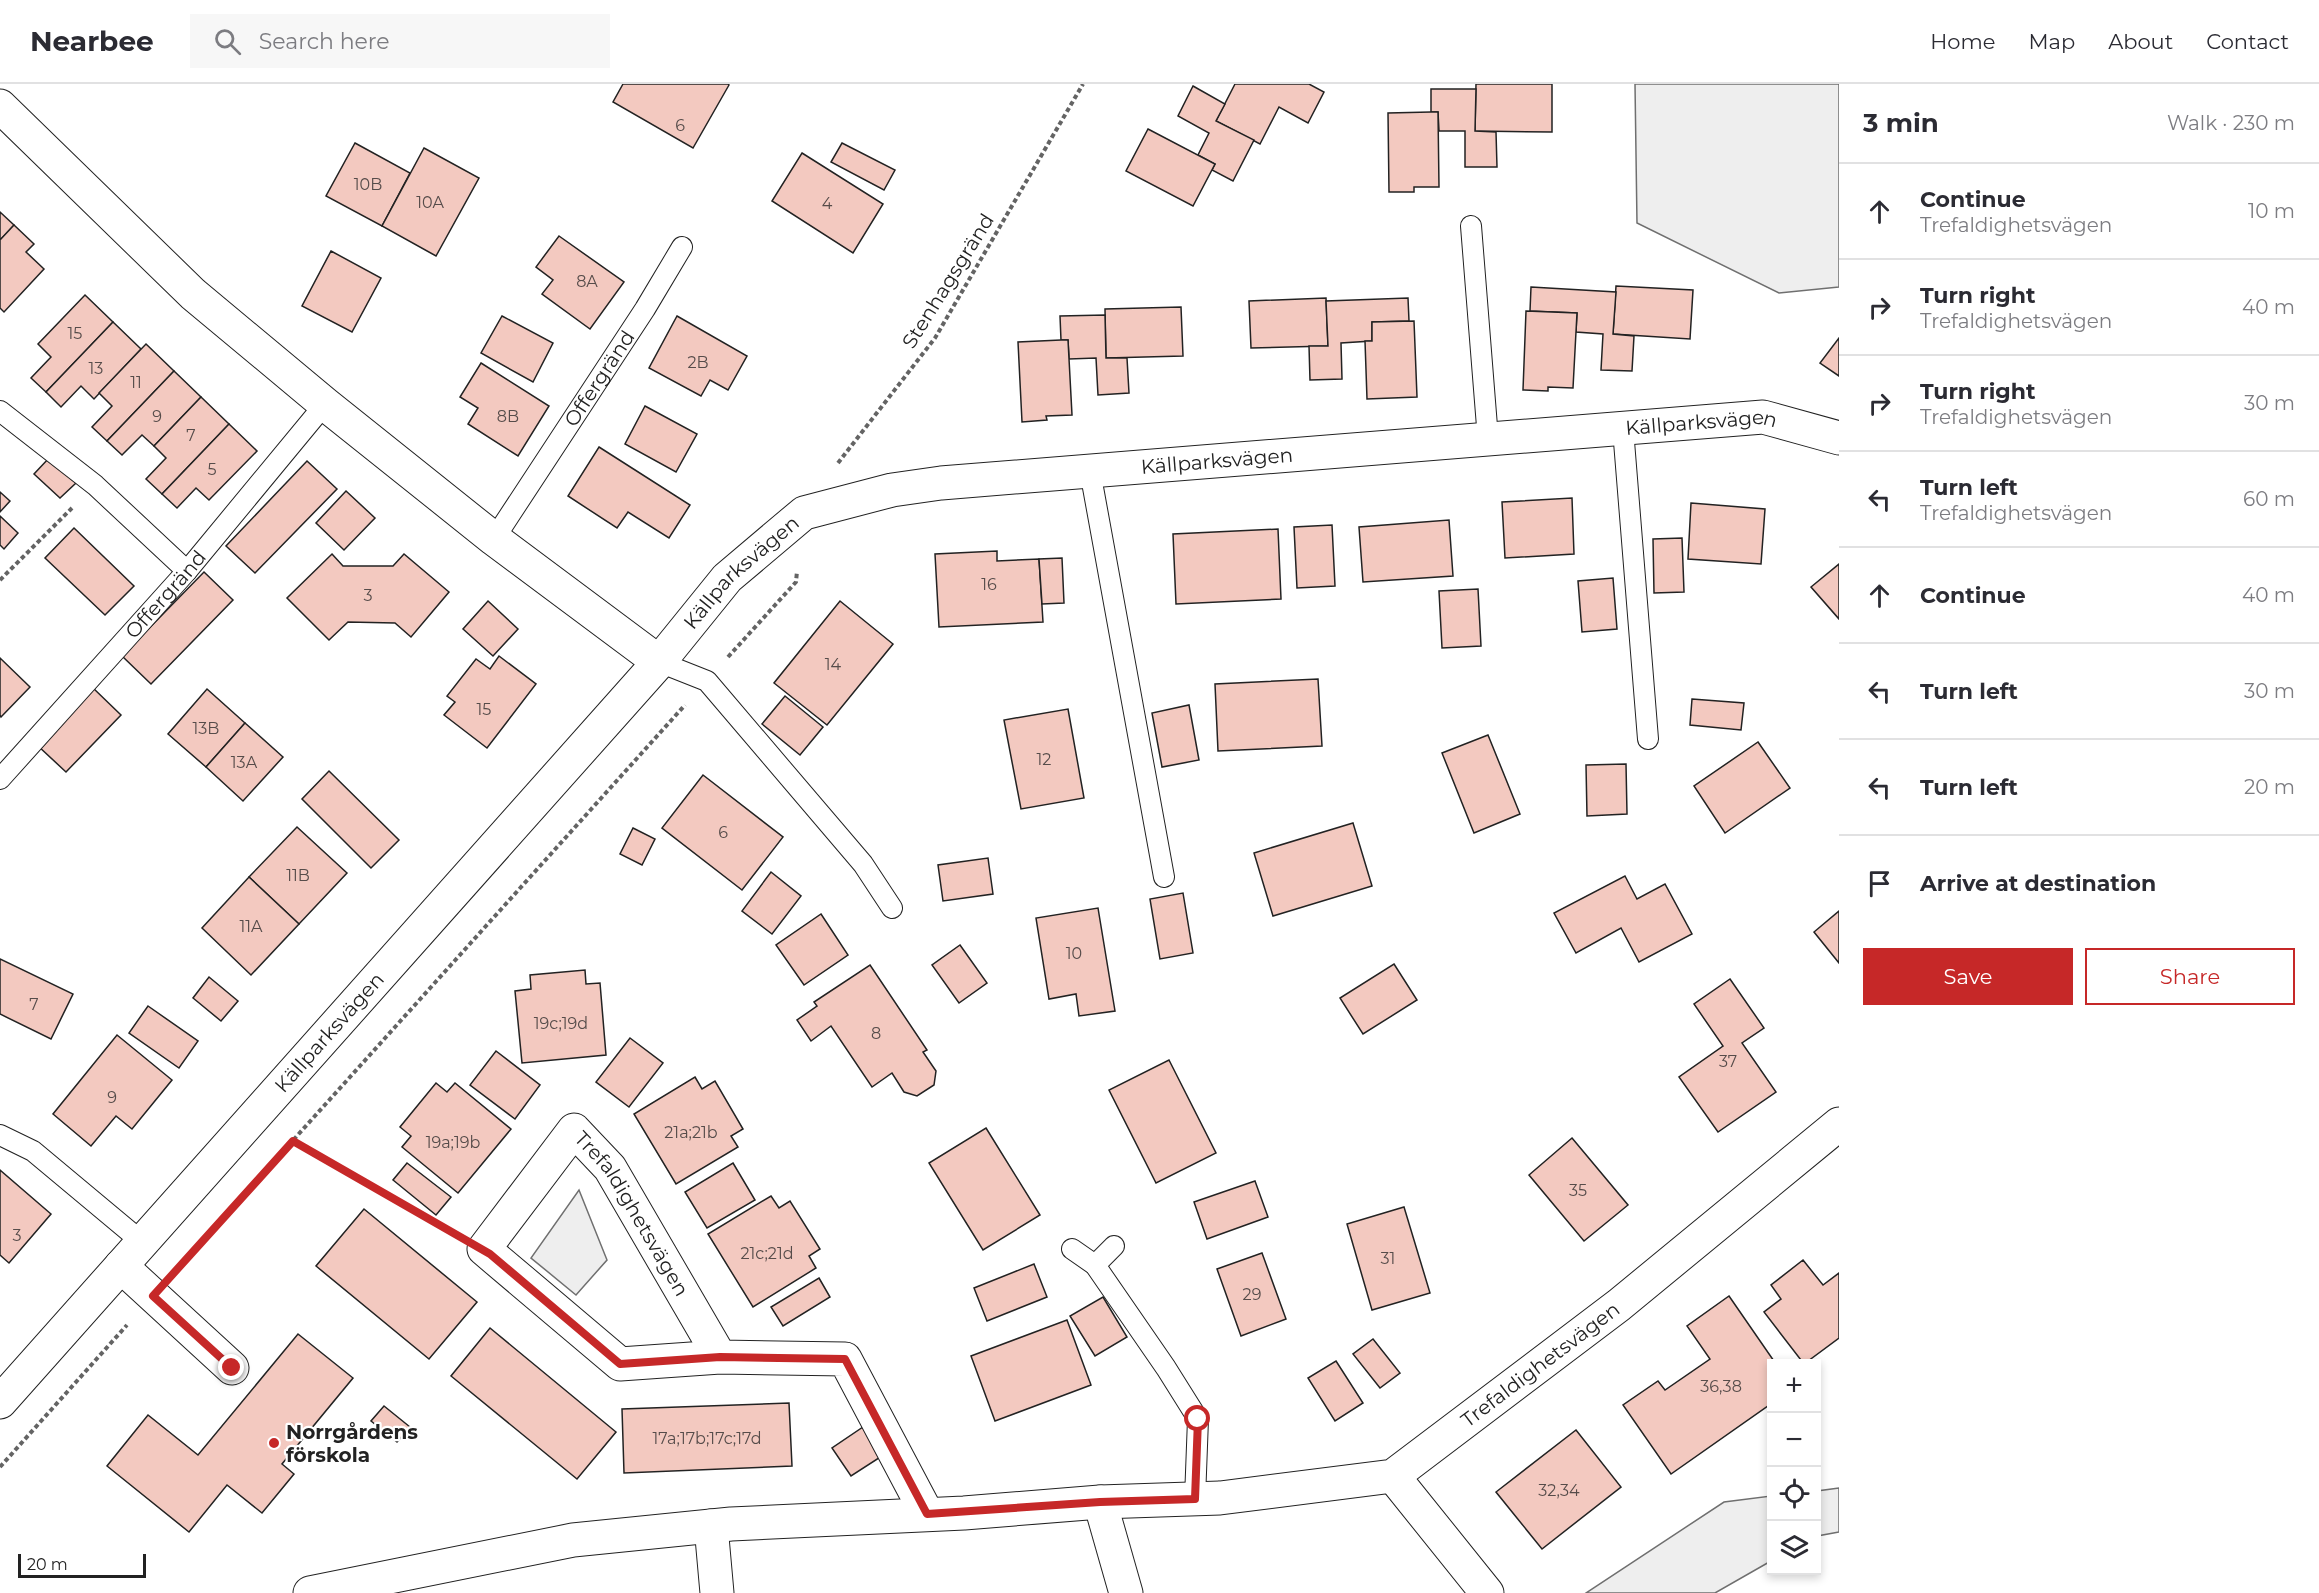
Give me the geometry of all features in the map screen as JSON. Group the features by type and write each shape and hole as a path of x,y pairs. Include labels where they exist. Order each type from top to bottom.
{"street":[{"path":"0,106 193,294 325,404 494,539 659,662"},
{"name":"Källparksvägen","path":"0,1402 659,662 727,578 804,513 892,490 941,483 1763,417 1839,438"},
{"name":"Trefaldighetsvägen","path":"1394,1476 1619,1305 1839,1124"},
{"name":"Trefaldighetsvägen","path":"490,1254 484,1248 574,1130 610,1168 720,1357"},
{"path":"490,1254 620,1364 720,1357 845,1359 927,1514"},
{"path":"121,1266 232,1368"},
{"path":"310,1593 573,1540 711,1526 1100,1502 1220,1498 1394,1476 1487,1593"},
{"path":"1100,1502 1126,1593"},
{"path":"711,1526 717,1593"}],"lane":[{"path":"1472,226 1488,439"},
{"name":"Offergränd","path":"494,539 645,309 682,247"},
{"name":"Offergränd","path":"0,779 187,571 325,404"},
{"path":"0,411 95,485 187,571"},
{"path":"1623,429 1648,739"},
{"path":"1090,471 1164,877"},
{"path":"659,662 707,681 863,864 892,908"},
{"path":"0,1135 33,1151 142,1242"},
{"path":"1095,1265 1114,1246"},
{"path":"1072,1249 1095,1265 1198,1419 1195,1499"}],"path":[{"name":"Stenhagsgränd","path":"837,464 935,339 1083,84"},
{"path":"0,580 95,485"},
{"path":"0,1467 796,582 804,513"},
{"path":"293,1141 490,1254"}],"shaded area":[{"path":"1635,84 1839,84 1839,287 1779,293 1637,223"},
{"path":"579,1190 607,1260 576,1295 531,1258"},
{"path":"1839,1488 1839,1532 1821,1535 1821,1490"},
{"path":"1767,1497 1767,1563 1715,1593 1586,1593 1724,1502"}],"building":[{"path":"623,84 729,85 693,148 613,102"},
{"path":"1235,84 1309,84 1324,92 1308,123 1279,107 1260,144 1216,121"},
{"path":"1476,84 1552,84 1552,132 1475,131"},
{"path":"1193,86 1225,104 1216,121 1254,140 1233,181 1212,170 1215,164 1198,155 1209,133 1178,116"},
{"path":"1431,89 1476,89 1475,131 1496,132 1497,167 1465,167 1465,131 1439,131 1438,112 1431,112"},
{"path":"1438,112 1439,187 1414,187 1414,192 1389,192 1388,113"},
{"path":"1148,129 1215,164 1193,206 1126,171"},
{"path":"355,143 410,173 382,226 326,196"},
{"path":"842,143 895,170 884,190 831,162"},
{"path":"424,148 479,178 436,256 382,226"},
{"path":"802,153 883,204 853,253 772,201"},
{"path":"0,212 14,225 0,240"},
{"path":"14,225 34,244 26,252 44,269 4,312 0,308 0,240"},
{"path":"559,236 624,282 590,329 542,294 553,280 536,267"},
{"path":"331,251 381,278 352,332 302,306"},
{"path":"1616,286 1693,290 1690,339 1613,334"},
{"path":"1531,287 1616,292 1613,334 1634,336 1632,371 1601,370 1603,334 1576,332 1577,313 1530,311"},
{"path":"85,295 113,322 46,392 31,378 51,357 38,344"},
{"path":"1326,298 1328,346 1251,348 1249,301"},
{"path":"1408,298 1409,321 1372,322 1372,341 1341,343 1342,379 1310,380 1309,346 1328,346 1326,301"},
{"path":"1181,307 1183,356 1106,358 1105,309"},
{"path":"1526,311 1577,313 1573,388 1548,387 1548,391 1523,390"},
{"path":"1105,315 1106,358 1127,358 1129,393 1098,395 1096,358 1069,359 1068,340 1061,340 1060,316"},
{"path":"502,316 553,343 533,382 481,353"},
{"path":"677,316 747,356 728,390 710,380 701,396 649,368"},
{"path":"1414,321 1417,397 1367,399 1365,341 1372,341 1372,322"},
{"path":"113,322 141,349 94,399 81,386 61,407 46,392"},
{"path":"1839,338 1839,376 1820,363"},
{"path":"1068,340 1072,415 1046,416 1047,420 1022,422 1018,342"},
{"path":"146,344 174,371 107,441 92,427 112,406 99,393"},
{"path":"481,363 549,406 518,456 468,424 478,408 460,397"},
{"path":"174,371 201,397 154,446 142,435 122,455 107,441"},
{"path":"201,397 229,424 162,494 146,479 166,458 154,446"},
{"path":"645,406 697,434 676,472 625,444"},
{"path":"229,424 257,451 209,500 196,488 177,508 162,494"},
{"path":"599,447 690,505 669,538 628,512 617,528 568,496"},
{"path":"49,458 76,483 60,498 34,474"},
{"path":"307,461 337,489 255,573 226,546"},
{"path":"346,491 375,518 344,550 316,523"},
{"path":"0,492 10,501 0,512"},
{"path":"1572,498 1574,554 1505,558 1502,502"},
{"path":"1691,503 1765,509 1761,564 1688,559"},
{"path":"0,516 18,533 4,549 0,545"},
{"path":"1449,520 1453,576 1363,582 1359,527"},
{"path":"1332,525 1335,586 1297,588 1294,527"},
{"path":"74,528 134,586 105,615 45,558"},
{"path":"1278,529 1281,599 1176,604 1173,534"},
{"path":"1682,538 1684,592 1654,593 1653,539"},
{"path":"997,551 997,561 1039,559 1043,622 939,627 935,554"},
{"path":"332,554 343,566 393,566 404,554 449,592 411,637 395,623 348,622 329,640 287,598"},
{"path":"1062,558 1064,603 1042,604 1039,559"},
{"path":"1839,564 1839,619 1811,587"},
{"path":"204,572 233,600 151,684 122,656"},
{"path":"1613,578 1617,629 1582,632 1578,581"},
{"path":"1478,589 1481,646 1442,648 1439,591"},
{"path":"488,601 518,629 493,656 463,629"},
{"path":"840,601 893,644 827,725 774,683"},
{"path":"499,656 536,684 487,748 444,715 455,702 447,696 476,659 490,669"},
{"path":"0,658 30,687 1,717 0,715"},
{"path":"1318,679 1322,746 1218,751 1215,684"},
{"path":"92,687 121,715 66,772 37,745"},
{"path":"207,689 245,723 206,767 168,734"},
{"path":"785,696 823,727 800,755 762,724"},
{"path":"1692,699 1744,703 1741,730 1690,725"},
{"path":"1189,705 1199,760 1162,767 1152,713"},
{"path":"1068,709 1084,798 1021,809 1004,720"},
{"path":"245,723 283,757 243,801 206,767"},
{"path":"1488,735 1520,814 1474,833 1442,753"},
{"path":"1758,742 1790,788 1725,833 1694,786"},
{"path":"1626,764 1627,814 1587,816 1586,765"},
{"path":"329,771 399,840 371,868 302,799"},
{"path":"703,775 783,837 742,890 662,828"},
{"path":"1353,823 1372,886 1273,916 1254,853"},
{"path":"297,827 347,873 299,924 249,877"},
{"path":"633,828 655,839 642,865 620,854"},
{"path":"988,858 993,894 943,901 938,865"},
{"path":"771,872 801,896 772,934 742,911"},
{"path":"1625,876 1637,899 1665,884 1692,934 1639,962 1621,928 1576,953 1554,913"},
{"path":"249,877 299,924 251,975 202,928"},
{"path":"1183,893 1193,953 1160,959 1150,899"},
{"path":"1098,908 1115,1011 1079,1016 1076,994 1049,999 1036,918"},
{"path":"1839,911 1839,963 1814,932"},
{"path":"821,914 848,955 804,985 776,945"},
{"path":"960,945 987,983 959,1003 932,965"},
{"path":"0,959 73,994 51,1039 0,1014"},
{"path":"1394,964 1417,1000 1363,1034 1340,998"},
{"path":"870,965 927,1050 923,1052 936,1071 934,1085 917,1096 904,1092 892,1073 872,1087 831,1026 811,1041 797,1020 817,1006 814,1002"},
{"path":"585,970 586,984 600,983 606,1055 522,1063 515,991 531,989 530,975"},
{"path":"209,977 238,1001 221,1021 193,998"},
{"path":"1730,979 1764,1028 1742,1043 1776,1092 1718,1132 1679,1077 1723,1046 1694,1004"},
{"path":"148,1006 198,1041 179,1068 129,1033"},
{"path":"117,1035 172,1080 132,1129 116,1116 91,1146 53,1114"},
{"path":"630,1038 663,1063 629,1107 596,1082"},
{"path":"496,1051 540,1085 515,1119 470,1085"},
{"path":"1169,1060 1216,1153 1156,1183 1109,1090"},
{"path":"695,1077 702,1089 715,1081 743,1129 731,1136 738,1147 676,1184 634,1114"},
{"path":"436,1083 447,1092 455,1083 511,1129 458,1193 402,1147 411,1136 400,1127"},
{"path":"986,1128 1040,1215 983,1250 929,1163"},
{"path":"1572,1138 1628,1205 1584,1241 1529,1175"},
{"path":"407,1163 451,1197 436,1215 393,1180"},
{"path":"733,1163 755,1200 707,1228 685,1192"},
{"path":"0,1170 51,1214 9,1263 0,1255"},
{"path":"1255,1181 1268,1217 1207,1239 1194,1202"},
{"path":"771,1196 779,1208 790,1201 820,1249 809,1256 816,1268 753,1307 708,1234"},
{"path":"1404,1207 1430,1293 1372,1310 1347,1224"},
{"path":"364,1209 477,1302 429,1359 316,1266"},
{"path":"1262,1253 1286,1319 1241,1336 1217,1269"},
{"path":"1803,1260 1823,1285 1839,1273 1839,1338 1811,1359 1800,1359 1764,1312 1781,1299 1771,1285"},
{"path":"1034,1264 1047,1297 987,1321 974,1288"},
{"path":"819,1278 830,1297 783,1326 771,1307"},
{"path":"1729,1296 1773,1359 1767,1359 1767,1407 1671,1474 1623,1405 1658,1381 1665,1390 1710,1359 1687,1326"},
{"path":"1103,1297 1127,1337 1095,1356 1070,1316"},
{"path":"1067,1320 1091,1385 995,1421 971,1356"},
{"path":"490,1328 616,1432 577,1479 451,1376"},
{"path":"298,1334 353,1378 282,1464 294,1474 262,1513 227,1485 189,1532 107,1466 148,1415 198,1455"},
{"path":"1373,1339 1400,1373 1380,1388 1353,1354"},
{"path":"1336,1361 1363,1403 1335,1421 1308,1378"},
{"path":"789,1403 792,1466 624,1473 622,1409"},
{"path":"384,1406 410,1427 397,1442 371,1421"},
{"path":"863,1427 882,1456 851,1476 832,1448"},
{"path":"1576,1430 1621,1487 1542,1549 1496,1492"}],"place":[{"name":"Norrgårdens förskola","path":"274,1443"}],"route":[{"path":"232,1368 153,1296 293,1141 490,1254 620,1364 720,1357 845,1359 927,1514 1100,1502 1195,1499 1198,1419"}]}
